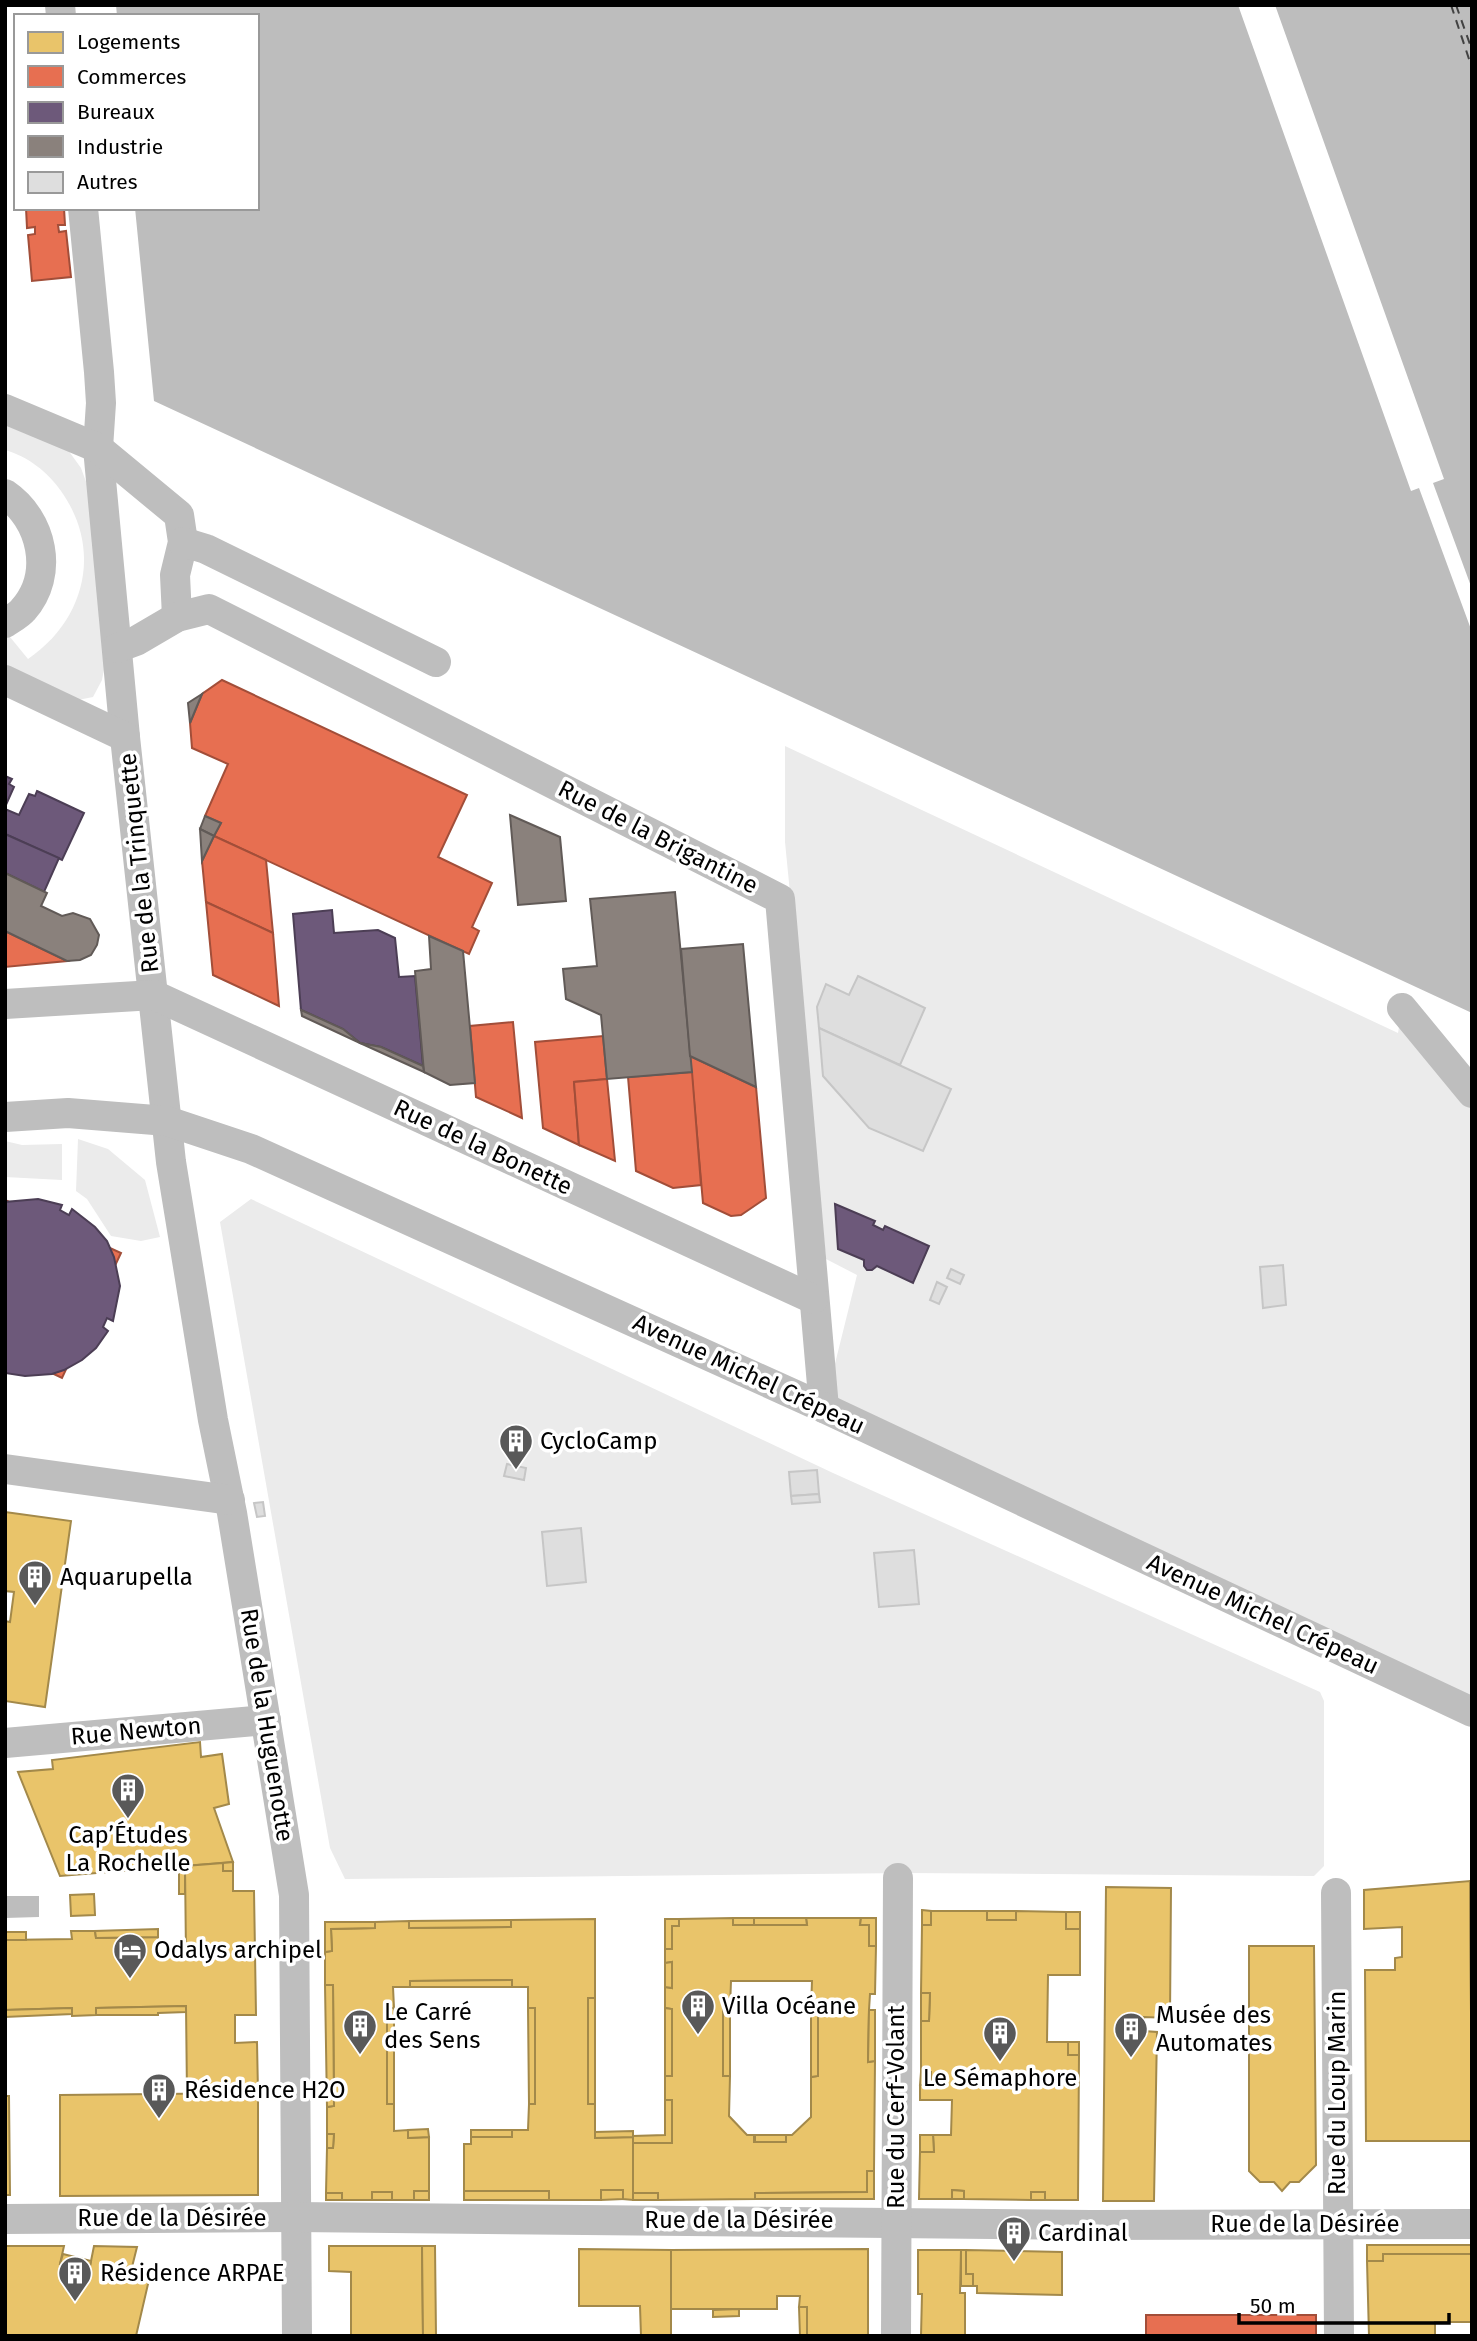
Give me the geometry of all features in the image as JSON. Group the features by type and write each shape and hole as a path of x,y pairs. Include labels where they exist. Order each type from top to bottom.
{"street":[{"path":"83,210 99,372 99,448 125,737"},
{"path":"5,409 99,448 179,515 183,542 175,575 177,617"},
{"path":"5,494 25,510 38,535 42,564 36,590 23,611 5,623"},
{"path":"183,542 206,549 436,662"},
{"name":"Rue de la Brigantine","path":"117,648 136,641 177,617 209,609 780,899 824,1408"},
{"name":"Rue de la Trinquette","path":"5,680 125,737 167,1121"},
{"path":"5,1004 154,995"},
{"name":"Rue de la Bonette","path":"154,995 813,1299"},
{"path":"1402,1008 1472,1093"},
{"name":"Avenue Michel Crépeau","path":"5,1117 68,1113 167,1121 251,1149 824,1408 1472,1712"},
{"name":"Rue de la Huguenotte","path":"167,1121 170,1162 211,1406 230,1500 294,1895 297,2336"},
{"path":"5,1469 230,1500"},
{"name":"Rue Newton","path":"5,1743 266,1720"},
{"name":"Rue du Cerf-Volant","path":"896,2336 898,1878"},
{"name":"Rue du Loup Marin","path":"1336,1893 1339,2336"},
{"name":"Rue de la Désirée","path":"5,2219 296,2217 1091,2225 1472,2224"}],"shaded area":[{"path":"116,5 1472,5 1472,1013 154,401 135,210 259,210 259,14 117,14"},
{"path":"5,415 68,450 81,468 89,490 105,664 102,680 93,697 78,700 5,669 5,634 28,659 48,643 63,625 75,604 82,582 84,560 82,537 74,514 61,491 50,477 36,466 5,450"},
{"path":"785,746 1398,1033 1402,1008 1472,1093 1472,1712 824,1408 857,1275 826,1259 785,842"},
{"path":"78,1139 108,1149 145,1180 160,1237 141,1241 111,1236 87,1199 76,1191"},
{"path":"5,1141 22,1145 62,1144 62,1180 5,1177"},
{"path":"251,1199 833,1473 1320,1692 1324,1701 1324,1866 1314,1876 907,1873 345,1879 330,1848 220,1222"},
{"path":"5,1896 39,1896 39,1917 5,1918"}],"pier":[{"path":"1238,5 1275,5 1444,479 1433,483 1472,589 1472,632 1419,488 1411,491"}],"building: Logements":[{"name":"Aquarupella","path":"5,1512 71,1521 45,1707 5,1701 5,1621 10,1622 14,1592 5,1591"},
{"name":"Cap’Études La Rochelle","path":"200,1742 201,1757 222,1754 229,1804 214,1808 233,1862 60,1876 18,1772 53,1769 52,1760"},
{"path":"233,1862 233,1871 223,1871 223,1863"},
{"name":"Odalys archipel","path":"223,1863 223,1871 233,1871 233,1891 254,1891 256,2015 235,2015 235,2043 257,2042 258,2093 187,2094 186,2006 96,2008 96,2015 72,2016 72,2008 5,2010 5,1940 72,1939 71,1931 95,1931 96,1938 158,1937 158,1954 186,1954 185,1866"},
{"path":"179,1866 185,1866 185,1894 179,1894"},
{"path":"1470,1881 1472,2141 1366,2141 1365,1970 1395,1970 1395,1958 1402,1957 1402,1927 1364,1929 1364,1890"},
{"path":"1470,1881 1472,1881 1472,2141"},
{"name":"Musée des Automates","path":"1106,1887 1171,1888 1170,2018 1144,2017 1144,2031 1157,2032 1154,2201 1103,2201"},
{"path":"94,1894 95,1915 71,1916 70,1895"},
{"path":"922,1910 931,1911 931,1925 922,1925"},
{"name":"Le Sémaphore","path":"931,1911 987,1911 987,1920 1016,1920 1016,1911 1066,1912 1066,1929 1080,1929 1080,1975 1048,1975 1047,2042 1068,2042 1068,2055 1079,2055 1078,2200 1045,2200 1045,2192 1031,2192 1031,2200 964,2199 964,2191 952,2190 952,2199 919,2199 920,2152 934,2152 933,2135 951,2135 952,2100 920,2100 920,2085 931,2085 931,2072 921,2072 921,2021 929,2021 930,1993 921,1993 922,1925 931,1925"},
{"path":"987,1911 1016,1911 1016,1920 987,1920"},
{"path":"1066,1912 1080,1912 1080,1929 1066,1929"},
{"name":"Villa Océane","path":"733,1918 733,1925 807,1925 806,1918 861,1918 860,1925 869,1925 869,1946 876,1946 875,1994 870,1994 868,2062 875,2061 874,2171 867,2171 867,2192 755,2193 755,2199 658,2200 658,2193 633,2193 633,2143 672,2143 672,2100 665,2100 665,2076 672,2076 672,2009 665,2008 665,1987 672,1988 672,1962 665,1963 665,1949 672,1949 672,1926 679,1926 679,1919","holes":["731,1981 812,1981 811,2009 818,2009 818,2076 811,2077 811,2117 792,2135 786,2135 786,2142 754,2142 754,2135 747,2135 729,2116 730,2076 723,2076 723,2009 730,2008"]},
{"path":"733,1918 754,1918 754,1925 733,1925"},
{"path":"754,1918 806,1918 807,1925 754,1925"},
{"path":"861,1918 876,1918 876,1946 869,1946 869,1925 860,1925"},
{"name":"Le Carré des Sens","path":"595,1919 595,1998 588,1998 588,2104 595,2104 595,2138 633,2137 633,2200 623,2199 623,2190 601,2190 601,2200 549,2200 549,2191 464,2191 464,2144 471,2144 471,2137 512,2137 512,2130 528,2130 529,2104 535,2104 535,2008 528,2008 528,1987 512,1987 512,1980 410,1981 410,1987 393,1987 394,2008 387,2008 387,2104 394,2104 394,2131 408,2130 408,2138 429,2137 429,2191 414,2191 414,2200 392,2200 392,2192 372,2192 372,2200 342,2200 342,2193 326,2193 327,2148 333,2148 334,2134 327,2134 327,2107 334,2106 333,1985 325,1985 325,1952 332,1951 331,1929 375,1928 375,1922 409,1921 409,1928 511,1927 511,1920"},
{"path":"665,1919 679,1919 679,1926 672,1926 672,1949 665,1949"},
{"path":"511,1920 511,1927 409,1928 409,1921"},
{"path":"325,1922 375,1922 375,1928 331,1929 332,1951 325,1952"},
{"path":"158,1929 158,1937 96,1938 95,1931"},
{"path":"5,1932 26,1932 26,1940 5,1940"},
{"path":"1249,1946 1314,1946 1316,2165 1299,2182 1290,2182 1282,2191 1274,2182 1260,2182 1249,2171"},
{"path":"672,1962 672,1988 665,1987 665,1963"},
{"path":"512,1980 512,1987 410,1987 410,1981"},
{"path":"325,1985 333,1985 334,2106 327,2107"},
{"path":"921,1993 930,1993 929,2021 921,2021"},
{"path":"588,1998 595,1998 595,2104 588,2104"},
{"path":"186,2006 186,2012 158,2015 96,2015 96,2008"},
{"path":"72,2008 72,2014 5,2017 5,2010"},
{"path":"387,2008 394,2008 394,2104 387,2104"},
{"path":"528,2008 535,2008 535,2104 529,2104"},
{"path":"665,2008 672,2009 672,2076 665,2076"},
{"path":"730,2008 730,2076 723,2076 723,2009"},
{"path":"811,2009 818,2009 818,2076 811,2077"},
{"path":"869,2010 875,2010 875,2061 868,2062"},
{"path":"1068,2042 1079,2042 1079,2055 1068,2055"},
{"path":"921,2072 931,2072 931,2085 920,2085"},
{"name":"Résidence H2O","path":"258,2093 258,2195 60,2196 60,2095"},
{"path":"5,2096 9,2096 10,2195 5,2195"},
{"path":"665,2100 672,2100 672,2143 633,2143 633,2136 665,2135"},
{"path":"428,2129 429,2137 408,2138 408,2130"},
{"path":"471,2130 512,2130 512,2137 471,2137"},
{"path":"633,2131 633,2137 595,2138 595,2132"},
{"path":"327,2134 334,2134 333,2148 327,2148"},
{"path":"755,2135 786,2135 786,2142 755,2142"},
{"path":"920,2135 933,2135 934,2152 920,2152"},
{"path":"867,2171 874,2171 874,2199 755,2199 755,2193 867,2192"},
{"path":"601,2190 623,2190 623,2199 601,2200"},
{"path":"952,2190 964,2191 964,2199 952,2199"},
{"path":"414,2191 429,2191 429,2200 414,2200"},
{"path":"464,2191 549,2191 549,2200 464,2200"},
{"path":"372,2192 392,2192 392,2200 372,2200"},
{"path":"1031,2192 1045,2192 1045,2200 1031,2200"},
{"path":"326,2193 342,2193 342,2200 326,2200"},
{"path":"633,2193 658,2193 658,2200 633,2200"},
{"path":"1367,2245 1472,2245 1472,2254 1383,2254 1383,2261 1367,2261"},
{"name":"Résidence ARPAE","path":"5,2246 64,2246 60,2264 89,2271 94,2246 137,2247 132,2267 151,2271 136,2336 5,2336"},
{"path":"329,2246 422,2246 423,2336 351,2336 351,2272 329,2271"},
{"path":"422,2246 435,2246 436,2336 423,2336"},
{"path":"579,2249 671,2250 671,2336 641,2336 640,2306 579,2306"},
{"path":"868,2249 868,2336 807,2336 807,2307 799,2307 800,2296 777,2296 777,2309 671,2309 671,2250"},
{"path":"918,2250 961,2250 960,2293 965,2293 965,2336 921,2336 922,2294 918,2294"},
{"path":"961,2250 966,2250 966,2274 973,2274 973,2286 961,2286"},
{"name":"Cardinal","path":"966,2250 1062,2252 1062,2295 977,2293 977,2286 973,2286 973,2274 966,2274"},
{"path":"63,2254 91,2261 89,2271 60,2264"},
{"path":"1383,2254 1472,2254 1472,2322 1435,2322 1435,2336 1369,2336 1367,2261 1383,2261"},
{"path":"799,2307 807,2307 807,2336 800,2336"},
{"path":"739,2309 739,2316 713,2317 713,2310"}],"building: Commerces":[{"path":"26,210 64,210 65,225 58,225 59,232 66,231 71,277 32,281 28,235 35,234 35,227 27,228"},
{"path":"222,680 467,795 438,857 492,883 472,927 479,931 469,954 214,836 221,823 205,816 228,764 192,748 190,723 202,694"},
{"path":"214,836 266,860 273,933 206,902 202,861"},
{"path":"206,902 273,933 279,1006 213,975"},
{"path":"5,931 67,961 5,967"},
{"path":"513,1022 522,1118 476,1097 470,1026"},
{"path":"603,1036 607,1079 574,1082 579,1145 543,1128 535,1042"},
{"path":"690,1056 756,1087 766,1198 741,1215 731,1216 703,1203"},
{"path":"692,1072 701,1185 673,1188 636,1171 628,1077"},
{"path":"607,1079 615,1161 579,1145 574,1082"},
{"path":"5,1200 121,1253 62,1378 5,1351"},
{"path":"1146,2315 1316,2315 1316,2336 1146,2336"}],"building: Bureaux":[{"path":"5,776 12,779 9,784 14,787 5,807"},
{"path":"37,791 84,813 62,860 5,834 5,809 19,815 29,794 35,796"},
{"path":"5,834 59,858 44,892 5,873"},
{"path":"332,910 334,933 378,930 395,938 399,977 415,976 423,1066 381,1047 360,1043 343,1029 301,1010 293,914"},
{"path":"38,1199 62,1205 60,1210 69,1215 72,1209 95,1227 107,1241 114,1257 120,1286 113,1321 107,1318 103,1327 108,1331 96,1348 64,1370 52,1374 25,1376 5,1373 5,1202"},
{"path":"835,1204 875,1221 873,1225 883,1230 885,1226 929,1246 913,1283 877,1266 867,1270 864,1260 838,1249"}],"building: Industrie":[{"path":"202,694 190,723 188,703"},
{"path":"510,815 560,837 566,901 518,905"},
{"path":"205,816 221,823 214,836 200,829"},
{"path":"200,829 214,836 202,861"},
{"path":"5,873 47,893 41,906 62,916 73,913 90,919 99,935 91,955 80,960 67,961 5,931"},
{"path":"675,892 692,1072 607,1079 601,1015 566,999 563,969 597,966 590,899"},
{"path":"429,936 463,951 475,1083 450,1085 424,1072 415,971 431,969"},
{"path":"743,944 756,1087 690,1056 681,949"},
{"path":"301,1010 343,1029 360,1043 302,1016"},
{"path":"360,1043 381,1047 423,1066 424,1072"}],"building: Autres":[{"path":"858,976 925,1008 900,1065 819,1028 817,1007 826,984 849,995"},
{"path":"819,1028 951,1089 923,1151 869,1128 823,1076"},
{"path":"1283,1265 1286,1305 1263,1308 1260,1267"},
{"path":"951,1269 964,1275 960,1284 947,1278"},
{"path":"937,1282 947,1287 939,1304 930,1300"},
{"name":"CycloCamp","path":"507,1464 526,1468 524,1480 504,1476"},
{"path":"817,1470 819,1494 791,1496 789,1472"},
{"path":"819,1494 820,1502 792,1504 791,1496"},
{"path":"263,1502 265,1516 257,1517 254,1503"},
{"path":"581,1528 586,1582 547,1586 542,1532"},
{"path":"914,1550 919,1604 879,1607 874,1553"}],"ferry route":[{"path":"1451,5 1472,68"},
{"path":"1456,5 1472,50"}],"place":[{"name":"CycloCamp","path":"516,1471"},
{"name":"Aquarupella","path":"35,1607"},
{"name":"Cap’Études La Rochelle","path":"128,1820"},
{"name":"Odalys archipel","path":"130,1980"},
{"name":"Villa Océane","path":"698,2036"},
{"name":"Le Carré des Sens","path":"360,2056"},
{"name":"Musée des Automates","path":"1131,2059"},
{"name":"Le Sémaphore","path":"1000,2063"},
{"name":"Résidence H2O","path":"159,2120"},
{"name":"Cardinal","path":"1014,2263"},
{"name":"Résidence ARPAE","path":"75,2303"}]}
